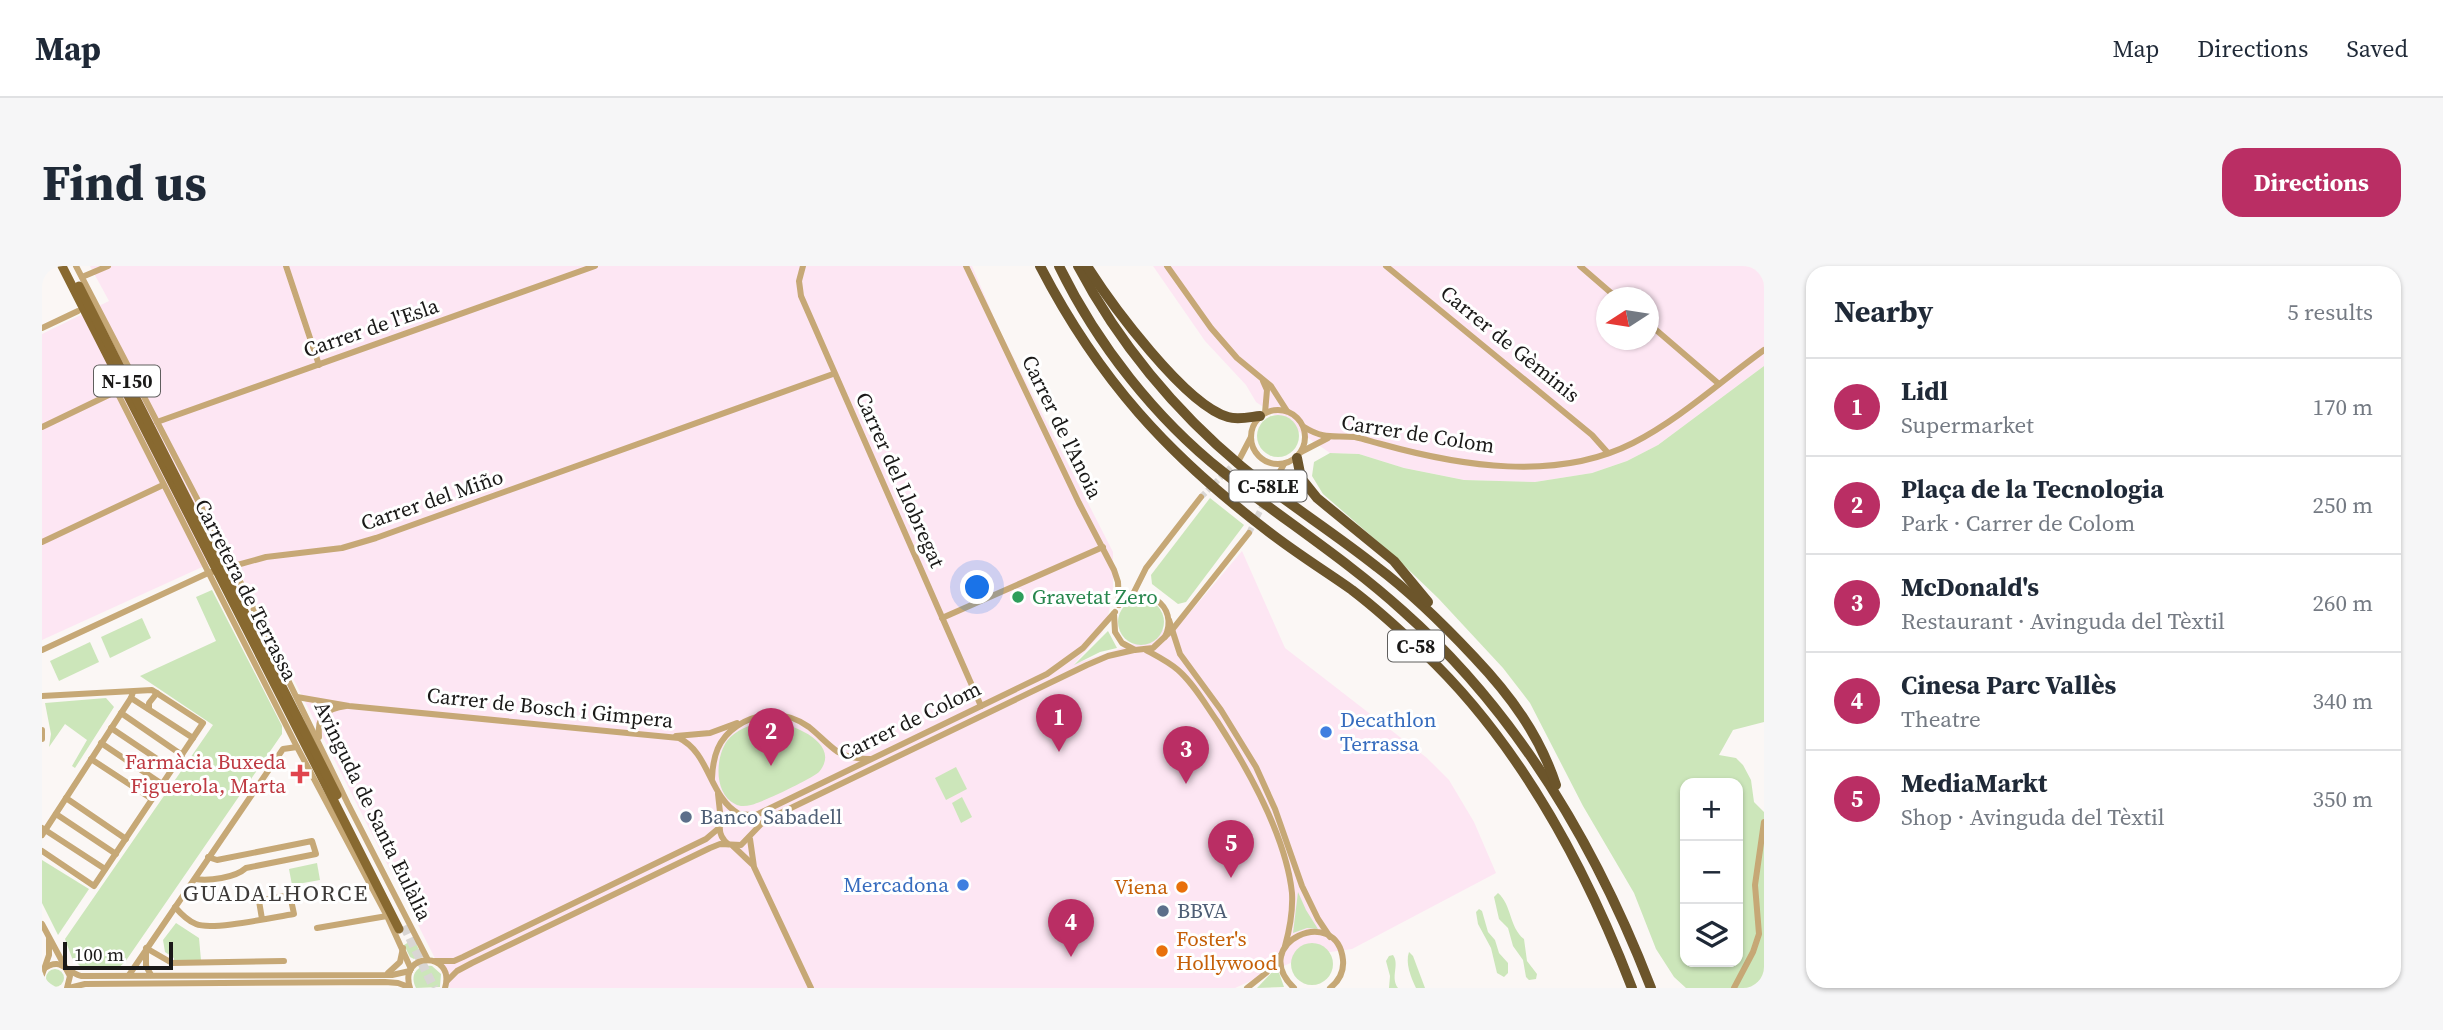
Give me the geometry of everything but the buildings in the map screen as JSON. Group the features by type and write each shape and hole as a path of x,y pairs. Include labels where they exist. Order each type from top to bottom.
{"highway":[{"name":"C-58","path":"1040,266 1082,341 1129,404 1155,433 1210,484 1271,534 1354,592 1392,623 1426,654 1490,727 1553,820 1588,885 1632,988"},
{"name":"C-58","path":"1059,266 1096,330 1118,362 1160,413 1221,470 1362,576 1435,640 1502,715 1562,801 1602,877 1651,988"},
{"name":"C-58LE","path":"1078,266 1113,324 1143,365 1213,441 1244,468 1416,598 1491,675 1528,722 1549,763 1562,801"},
{"path":"1087,266 1131,329 1199,400 1224,416 1239,418 1263,415"},
{"path":"1299,455 1301,478 1308,488 1394,561 1480,656 1491,675"}],"main road":[{"path":"56,266 117,387 132,404"},
{"name":"Carretera de Terrassa","path":"62,266 183,498 311,758 402,928 316,745 229,589"},
{"name":"Carretera de Terrassa","path":"69,266 152,421 183,498"},
{"path":"316,745 331,769"},
{"path":"311,758 317,785"}],"street":[{"path":"76,266 82,277 108,266"},
{"path":"286,266 319,365"},
{"name":"Carrer de l'Esla","path":"152,421 319,365 595,266"},
{"name":"Carrer del Llobregat","path":"803,266 799,281 801,296 981,706"},
{"name":"Carrer de l'Anoia","path":"966,266 1117,577 1117,609"},
{"path":"1167,266 1211,328 1237,358 1271,386 1287,411 1300,421 1306,436 1299,455 1284,464 1276,465 1261,459 1252,445 1251,437"},
{"name":"Carrer de Gèminis","path":"1386,266 1592,435 1608,453"},
{"path":"1580,266 1604,287"},
{"name":"Carretera de Terrassa","path":"82,277 152,421"},
{"path":"42,328 78,311"},
{"path":"1659,332 1719,383"},
{"name":"Carrer de Colom","path":"1304,428 1328,438 1358,438 1439,459 1508,466 1577,461 1608,453 1648,435 1764,350"},
{"name":"Carrer del Miño","path":"42,650 208,573 266,557 342,548 376,538 834,374"},
{"path":"1240,458 1254,426 1263,415 1267,390 1263,381"},
{"path":"42,427 117,387"},
{"name":"Avinguda de Santa Eulàlia","path":"117,387 163,485 387,916 403,948 410,970"},
{"path":"1263,415 1280,410 1287,411"},
{"name":"Avinguda de Santa Eulàlia","path":"152,421 231,566 297,697 316,745"},
{"name":"Carrer de Colom","path":"1299,455 1328,438"},
{"path":"1277,477 1284,464"},
{"path":"42,542 163,485"},
{"path":"1200,497 1146,568 1132,596 1117,609 1113,625 1118,638 1134,650 1153,648 1172,630 1249,533"},
{"path":"942,618 1103,547"},
{"path":"1132,596 1144,594 1159,601 1166,610 1178,651 1221,710 1256,767 1275,809 1302,886 1318,919 1339,947 1343,957 1341,988"},
{"name":"Carrer de Colom","path":"741,815 755,815 1066,662 1096,636 1117,609"},
{"path":"1165,637 1169,620"},
{"path":"1177,623 1178,651"},
{"name":"Carrer de Colom","path":"751,835 764,821 1033,690 1101,658 1134,650"},
{"path":"1146,650 1175,667 1189,682 1234,748 1255,786 1276,835 1292,893 1291,923 1282,954 1266,973 1247,988"},
{"path":"149,709 155,692"},
{"path":"42,696 132,695 155,692 203,723 94,886 42,851"},
{"path":"132,695 193,738"},
{"path":"105,869 43,831 132,695"},
{"name":"Carrer de Bosch i Gimpera","path":"297,697 349,706 683,740 695,749 728,806 741,815"},
{"path":"316,745 322,715 334,708 349,706"},
{"path":"121,713 182,755"},
{"path":"671,737 702,734 766,715 786,716 809,727 839,752 856,759 872,759"},
{"path":"712,781 713,760 718,746 727,734 745,721"},
{"path":"111,728 172,769"},
{"path":"42,730 42,739"},
{"path":"102,743 162,784"},
{"path":"129,975 283,749 297,747"},
{"path":"91,759 152,799"},
{"name":"Avinguda de Santa Eulàlia","path":"331,769 432,961 443,967 446,984"},
{"name":"Carrer de Bosch i Gimpera","path":"718,792 720,825"},
{"path":"66,798 126,839"},
{"path":"56,814 116,854"},
{"path":"43,971 55,963 81,976 387,974 410,970 420,961 454,961 706,839 730,815 741,815 750,824 754,867 811,988"},
{"path":"1734,988 1753,952 1759,934 1755,885 1764,822"},
{"path":"720,825 722,839 754,867"},
{"path":"446,984 457,971 497,950 710,848 741,845 751,835"},
{"path":"195,879 240,873 246,868 316,854 312,841 217,860 208,857"},
{"path":"175,907 192,922 202,926 262,919 294,914 290,895 259,901 262,919"},
{"path":"317,928 387,916"},
{"path":"42,924 68,969 68,988 85,984 394,985 410,988 410,970"},
{"path":"1285,946 1292,938 1311,931 1330,937"},
{"path":"43,971 49,955 50,939"},
{"path":"146,948 172,962 284,961"},
{"path":"146,948 146,966 151,975"},
{"path":"387,974 400,962 403,948"},
{"path":"1282,954 1282,972 1294,988"},
{"path":"1330,988 1341,974"},
{"path":"268,975 273,986"}],"shaded area":[{"path":"90,266 972,266 999,329 1113,552 1113,587 1102,633 1074,664 1148,639 1187,616 1242,551 1285,648 1427,758 1449,780 1474,822 1496,873 1352,949 1308,955 1235,988 450,988 231,556 42,640 42,334 109,301"},
{"path":"1153,266 1764,266 1764,366 1658,445 1627,461 1592,473 1535,482 1464,480 1404,468 1359,454 1330,453 1256,402 1246,385 1205,341"}],"green space":[{"path":"1764,366 1764,722 1733,730 1719,755 1736,758 1743,765 1751,780 1754,802 1764,812 1764,988 1686,988 1674,977 1656,949 1634,893 1583,806 1530,703 1503,668 1438,598 1323,494 1312,476 1314,462 1330,453 1359,454 1404,468 1464,480 1535,482 1592,473 1627,461 1658,445"},
{"path":"1278,415 1293,421 1299,436 1293,451 1278,457 1263,451 1257,436 1263,421"},
{"path":"1210,498 1244,525 1186,602 1178,604 1152,584 1151,575"},
{"path":"212,590 282,726 282,734 125,962 117,969 80,966 72,958 65,939 213,725 140,676 216,641 196,597"},
{"path":"1141,599 1157,606 1164,622 1157,638 1141,645 1125,638 1118,622 1125,606"},
{"path":"142,618 151,638 110,658 101,637"},
{"path":"1108,631 1117,648 1100,652 1074,665"},
{"path":"90,642 99,662 59,681 50,661"},
{"path":"106,698 114,707 75,768 72,766 87,740 65,724 49,747 51,734 45,703"},
{"path":"770,721 801,730 811,736 820,744 825,762 819,772 786,790 751,805 737,805 728,799 720,784 719,766 723,748 731,736 741,729"},
{"path":"956,767 967,789 946,800 935,778"},
{"path":"962,797 972,817 961,823 952,803"},
{"path":"42,860 89,889 58,935 42,903"},
{"path":"317,863 320,880 292,885 289,869"},
{"path":"1298,892 1318,929 1307,928 1293,933"},
{"path":"1498,893 1524,939 1527,961 1537,974 1536,979 1529,980 1526,977 1523,960 1513,946 1508,928 1499,919 1494,897"},
{"path":"1479,909 1499,953 1508,963 1508,973 1504,977 1497,973 1491,948 1478,924 1476,912"},
{"path":"176,923 199,938 201,960 174,961 174,958 165,952 163,940"},
{"path":"414,939 420,952 414,959 404,945"},
{"path":"1312,943 1327,949 1333,964 1327,979 1312,985 1297,979 1291,964 1297,949"},
{"path":"1409,952 1425,988 1416,988 1414,984 1408,966"},
{"path":"1393,955 1398,988 1389,988 1390,976 1386,961"},
{"path":"432,966 441,974 440,987 416,988 413,979 416,971"},
{"path":"1277,967 1284,987 1257,988"},
{"path":"55,969 61,972 64,978 61,984 55,987 49,984 46,978 49,972"}],"tunnel":[{"path":"1201,497 1236,462"},
{"path":"1249,533 1277,477"},
{"path":"404,926 434,988"}],"place":[{"name":"Gravetat Zero","path":"1018,597"},
{"name":"Decathlon Terrassa","path":"1326,732"},
{"name":"Lidl","path":"1059,752"},
{"name":"Plaça de la Tecnologia","path":"771,766"},
{"name":"Farmàcia Buxeda Figuerola, Marta","path":"300,774"},
{"name":"McDonald's","path":"1186,784"},
{"name":"Banco Sabadell","path":"686,817"},
{"name":"MediaMarkt","path":"1231,878"},
{"name":"Mercadona","path":"963,885"},
{"name":"Viena","path":"1182,887"},
{"name":"BBVA","path":"1163,911"},
{"name":"Foster's Hollywood","path":"1162,951"},
{"name":"Cinesa Parc Vallès","path":"1071,957"}],"district":[{"name":"GUADALHORCE","path":"276,893"}]}
